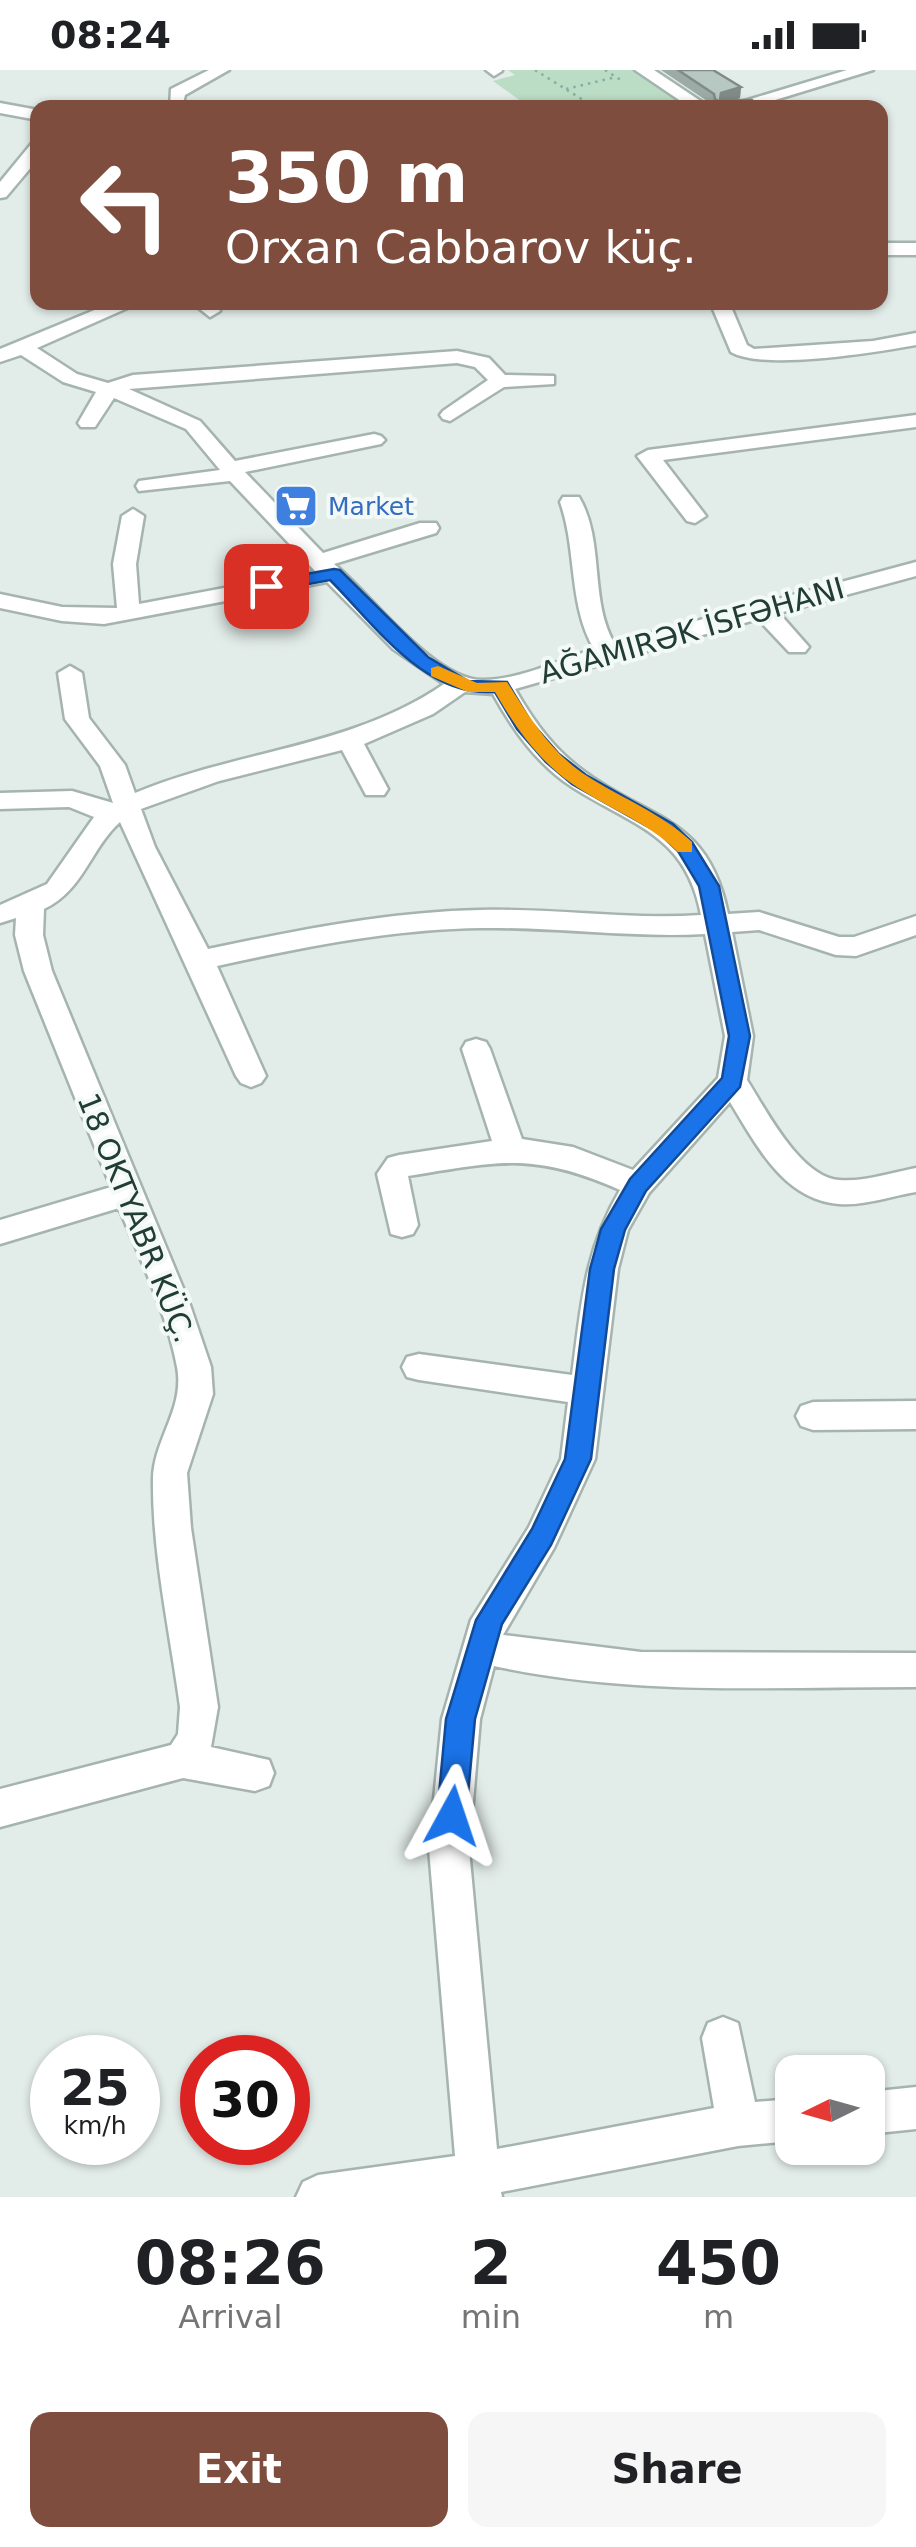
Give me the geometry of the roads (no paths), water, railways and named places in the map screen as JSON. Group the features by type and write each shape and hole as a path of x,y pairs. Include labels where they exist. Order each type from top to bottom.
{"street":[{"path":"643,70 690,100"},
{"path":"781,70 808,86"},
{"path":"769,100 864,70"},
{"path":"176,71 213,74"},
{"path":"170,98 213,74"},
{"path":"0,108 30,114"},
{"path":"0,193 30,157"},
{"path":"888,249 916,249"},
{"path":"0,356 113,310"},
{"path":"722,310 738,348 750,355 916,340"},
{"path":"16,909 54,892 68,877 94,832 119,810 181,783 349,739 420,713 461,684 401,644 192,426 158,406 70,378 24,348"},
{"path":"88,422 108,390 133,380 457,357 492,367 498,381"},
{"path":"450,415 498,381 547,380"},
{"path":"695,516 648,456 916,421"},
{"path":"146,486 374,440"},
{"path":"572,502 582,524 596,630 608,652"},
{"path":"129,611 122,586 124,546 133,516"},
{"path":"0,601 86,617 129,611 327,568 428,528"},
{"name":"AĞAMIRƏK İSFƏHANI","path":"461,684 475,688 501,686 608,652 916,569"},
{"path":"763,610 798,647"},
{"path":"70,673 77,719 104,750 119,810 200,960 250,1076"},
{"path":"480,2186 449,1849 460,1719 490,1620 542,1537 578,1459 602,1269 613,1229 638,1185 732,1081 740,1036 709,886 685,847 666,828 579,780 552,758 523,725 501,686"},
{"path":"349,739 375,790"},
{"path":"0,801 72,799 119,810"},
{"name":"18 OKTYABR KÜÇ.","path":"16,909 174,1304 194,1367 196,1394 170,1473 175,1544 200,1707 196,1738 184,1760"},
{"path":"200,960 326,933 484,918 662,927 759,921 836,946 856,947 916,925"},
{"path":"476,1049 511,1151"},
{"path":"732,1081 794,1173 816,1188 839,1192 916,1180"},
{"path":"402,1225 392,1174 399,1166 511,1151 565,1156 638,1185"},
{"path":"0,1232 127,1194"},
{"path":"419,1367 586,1391"},
{"path":"813,1416 916,1415"},
{"path":"480,1646 526,1658 605,1667 916,1670"},
{"path":"0,1808 184,1760 255,1773"},
{"path":"723,2038 738,2126"},
{"path":"885,2111 916,2108"},
{"path":"318,2197 480,2186 738,2126 775,2122"}],"place":[{"name":"Market","path":"296,506"}]}
